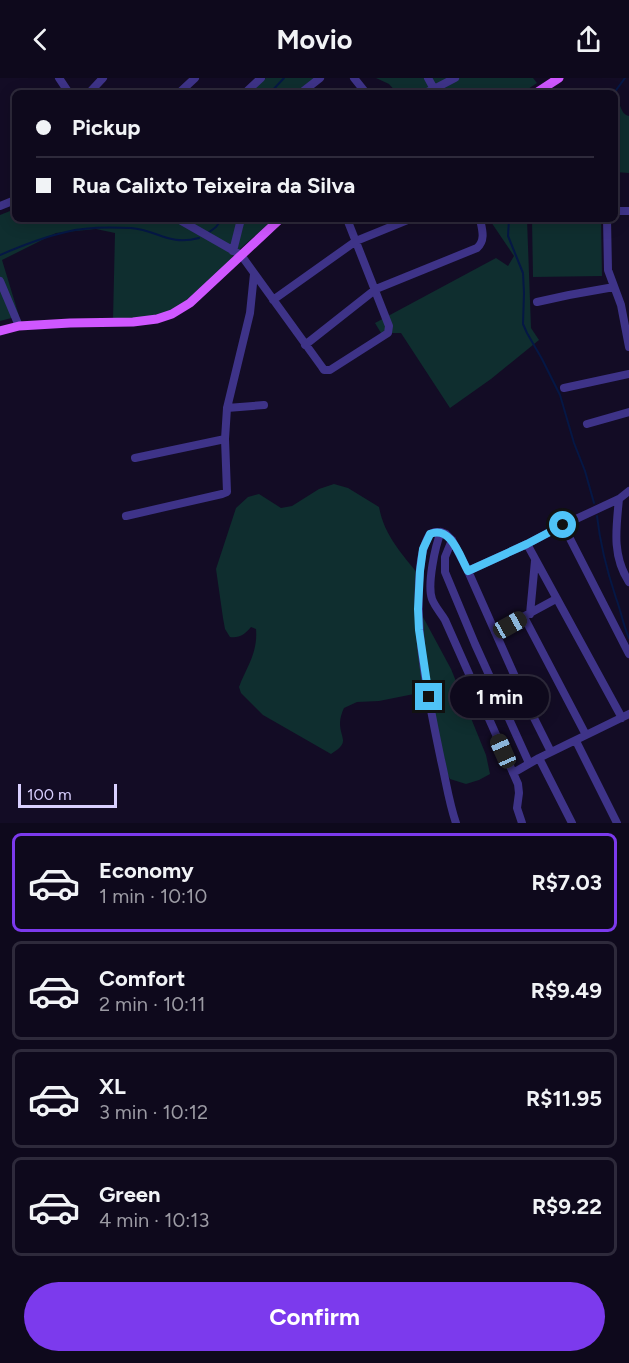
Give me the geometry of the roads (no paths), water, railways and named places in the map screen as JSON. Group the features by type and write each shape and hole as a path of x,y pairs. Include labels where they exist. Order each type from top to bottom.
{"main road":[{"path":"541,90 560,78"},
{"path":"0,331 19,326 133,322 157,319 172,314 190,303 237,253 276,222"}],"street":[{"path":"92,90 103,78"},
{"path":"182,90 195,78"},
{"path":"248,90 261,78"},
{"path":"304,90 320,78"},
{"path":"354,78 364,90"},
{"path":"428,78 434,89 455,78"},
{"path":"183,222 237,253 324,370 330,370 388,333 389,326 376,289 348,222"},
{"path":"237,253 241,222"},
{"path":"273,300 356,241 403,222"},
{"path":"305,345 376,289 477,248 483,239 480,222"},
{"path":"607,222 608,270 621,305 629,347"},
{"path":"126,516 227,492 225,439 227,408 250,314 254,274"},
{"path":"0,281 19,326"},
{"path":"537,302 614,287"},
{"path":"564,388 629,374"},
{"path":"227,408 264,405"},
{"path":"587,424 629,412"},
{"path":"135,458 225,439"},
{"path":"468,571 619,500 629,491"},
{"path":"619,500 617,550 623,573 629,582"},
{"path":"563,525 629,654"},
{"path":"456,823 432,715 419,630 418,599 423,549 430,534 435,531 446,534 452,540 551,752"},
{"path":"441,532 435,551 430,592 432,600 445,620 513,773 519,788 517,808 522,823"},
{"path":"452,540 445,557 445,572 529,763"},
{"path":"513,773 625,716 555,599 527,544"},
{"path":"535,560 527,615 586,735"},
{"path":"495,632 555,599"},
{"path":"576,741 617,823"},
{"path":"539,758 572,823"}],"waterway":[{"path":"273,90 284,78"},
{"path":"616,90 625,78"},
{"path":"208,233 220,222"},
{"path":"509,222 508,236 523,273 523,324 560,395 594,503"},
{"path":"0,255 49,236 89,228 131,228 171,239 199,238"},
{"path":"597,516 607,567 629,638"}]}
